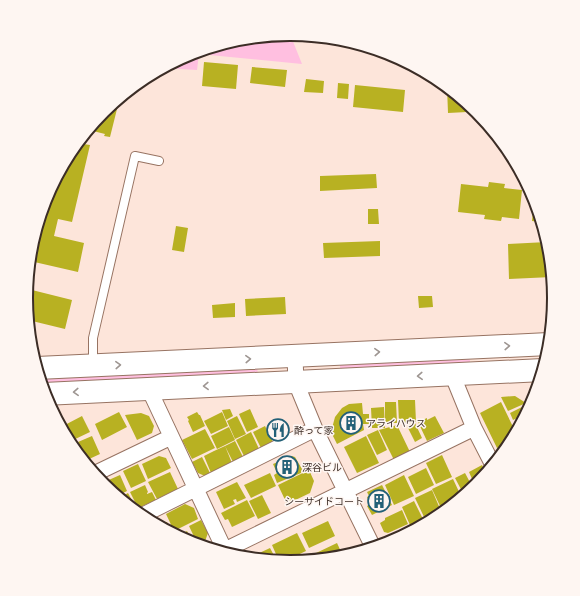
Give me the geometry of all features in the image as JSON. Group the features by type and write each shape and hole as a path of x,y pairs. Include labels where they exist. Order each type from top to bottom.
{"street":[{"path":"43,368 543,344"},
{"path":"295,357 296,382 315,430 370,542"},
{"path":"52,394 452,374 535,373"},
{"path":"452,374 474,428 490,459"},
{"path":"149,389 222,546"},
{"path":"230,548 345,490 474,428"},
{"path":"148,513 315,430"},
{"path":"100,471 171,437"}],"lane":[{"path":"93,366 93,338 135,156 159,161"}],"shaded area":[{"path":"293,41 302,64 208,55 256,43"},
{"path":"198,58 197,70 175,69"},
{"path":"468,358 470,363 340,370 340,364"},
{"path":"257,367 258,375 48,385 46,378"}],"building":[{"path":"204,62 238,65 236,89 202,86"},
{"path":"252,67 287,70 285,87 250,83"},
{"path":"306,79 324,81 323,93 304,92"},
{"path":"338,83 349,84 348,99 337,98"},
{"path":"355,85 405,90 403,112 353,107"},
{"path":"447,95 467,112 448,113"},
{"path":"117,108 110,137 104,136 105,134 95,131 108,116"},
{"path":"84,144 90,145 72,222 58,219 54,236 84,243 78,272 35,262 42,231 53,200 67,169"},
{"path":"376,174 377,188 320,191 320,176"},
{"path":"489,182 505,184 504,188 522,190 519,219 502,217 501,221 484,219 485,215 458,212 461,184 488,187"},
{"path":"368,209 378,209 379,224 368,224"},
{"path":"533,214 535,221 532,221"},
{"path":"176,226 188,228 184,252 172,250"},
{"path":"380,241 380,256 324,258 323,243"},
{"path":"541,242 546,277 509,279 508,244"},
{"path":"33,290 72,300 65,329 34,322"},
{"path":"418,296 432,296 433,307 419,308"},
{"path":"285,297 286,314 246,316 245,299"},
{"path":"235,303 235,317 213,318 212,305"},
{"path":"515,396 524,402 523,404 508,411 501,397"},
{"path":"398,400 415,400 416,422 399,423"},
{"path":"385,402 396,402 397,423 385,423"},
{"path":"501,402 513,427 499,447 497,448 480,413"},
{"name":"アライハウス","path":"362,403 363,414 369,414 369,424 363,424 364,430 337,444 331,432 335,417 342,408 349,404"},
{"path":"384,407 385,428 372,428 371,408"},
{"path":"522,407 517,418 513,420 510,413"},
{"path":"230,409 233,416 226,420 222,410"},
{"path":"250,409 258,427 247,432 239,414"},
{"path":"119,412 127,427 102,440 95,424"},
{"path":"197,412 205,426 193,432 187,417"},
{"path":"222,412 228,426 211,434 204,421"},
{"path":"141,413 149,416 154,426 152,433 137,440 125,415"},
{"path":"82,416 90,432 75,439 66,424"},
{"path":"237,416 246,434 235,439 227,421"},
{"path":"435,416 444,433 427,441 418,422"},
{"path":"280,420 285,432 283,437 274,441 267,426"},
{"path":"415,423 422,438 415,442 407,426"},
{"path":"397,425 410,452 394,460 379,430"},
{"path":"265,426 273,442 261,448 253,432"},
{"path":"229,427 235,440 217,449 211,436"},
{"path":"205,429 215,448 192,459 182,440"},
{"path":"378,430 387,450 377,455 367,435"},
{"path":"251,432 260,451 245,458 236,440"},
{"path":"92,436 100,454 90,459 78,442"},
{"path":"366,436 379,463 357,473 344,447"},
{"path":"235,441 243,457 233,462 225,446"},
{"path":"225,446 232,463 222,468 214,451"},
{"path":"214,451 222,468 211,473 204,456"},
{"path":"442,455 452,477 436,484 426,463"},
{"path":"159,456 166,458 171,468 148,479 142,464"},
{"name":"深谷ビル","path":"292,456 295,457 302,469 301,473 277,483 274,475 277,473 273,464"},
{"path":"202,457 210,473 205,476 198,473 192,462"},
{"path":"138,464 146,481 131,488 123,471"},
{"path":"482,465 483,467 472,480 469,472"},
{"path":"426,468 434,485 416,494 408,477"},
{"path":"309,470 314,481 310,493 287,504 278,485"},
{"path":"170,472 178,489 157,499 148,482"},
{"path":"270,473 276,486 251,498 244,485"},
{"path":"465,473 470,482 461,489 455,478"},
{"path":"120,475 127,491 123,493 108,480"},
{"path":"404,475 414,496 394,505 385,485"},
{"path":"453,479 459,491 440,506 432,489"},
{"path":"237,482 246,498 237,502 236,499 233,500 235,504 224,509 216,492"},
{"path":"145,485 148,492 147,494 152,492 156,500 140,507 136,503 130,492"},
{"name":"シーサイドコート","path":"382,485 392,505 372,515 367,506 370,504 367,497 369,496 367,492"},
{"path":"432,490 439,507 424,517 415,498"},
{"path":"128,493 132,500 125,495"},
{"path":"262,495 271,513 258,519 249,501"},
{"path":"247,500 255,516 232,527 228,519 225,520 221,513"},
{"path":"414,501 423,518 410,525 402,507"},
{"path":"185,504 194,508 198,519 178,529 172,526 166,514"},
{"path":"402,510 408,524 388,533 384,532 380,523 385,520 385,518"},
{"path":"201,520 208,533 205,540 194,536 189,526"},
{"path":"328,521 335,536 309,548 302,533"},
{"path":"297,533 306,551 299,554 276,554 272,545"},
{"path":"337,543 340,550 324,553 315,554"},
{"path":"270,548 273,554 273,554 259,553"}],"place":[{"name":"アライハウス","path":"351,423"},
{"name":"酔って家","path":"278,430"},
{"name":"深谷ビル","path":"287,467"},
{"name":"シーサイドコート","path":"379,501"}]}
